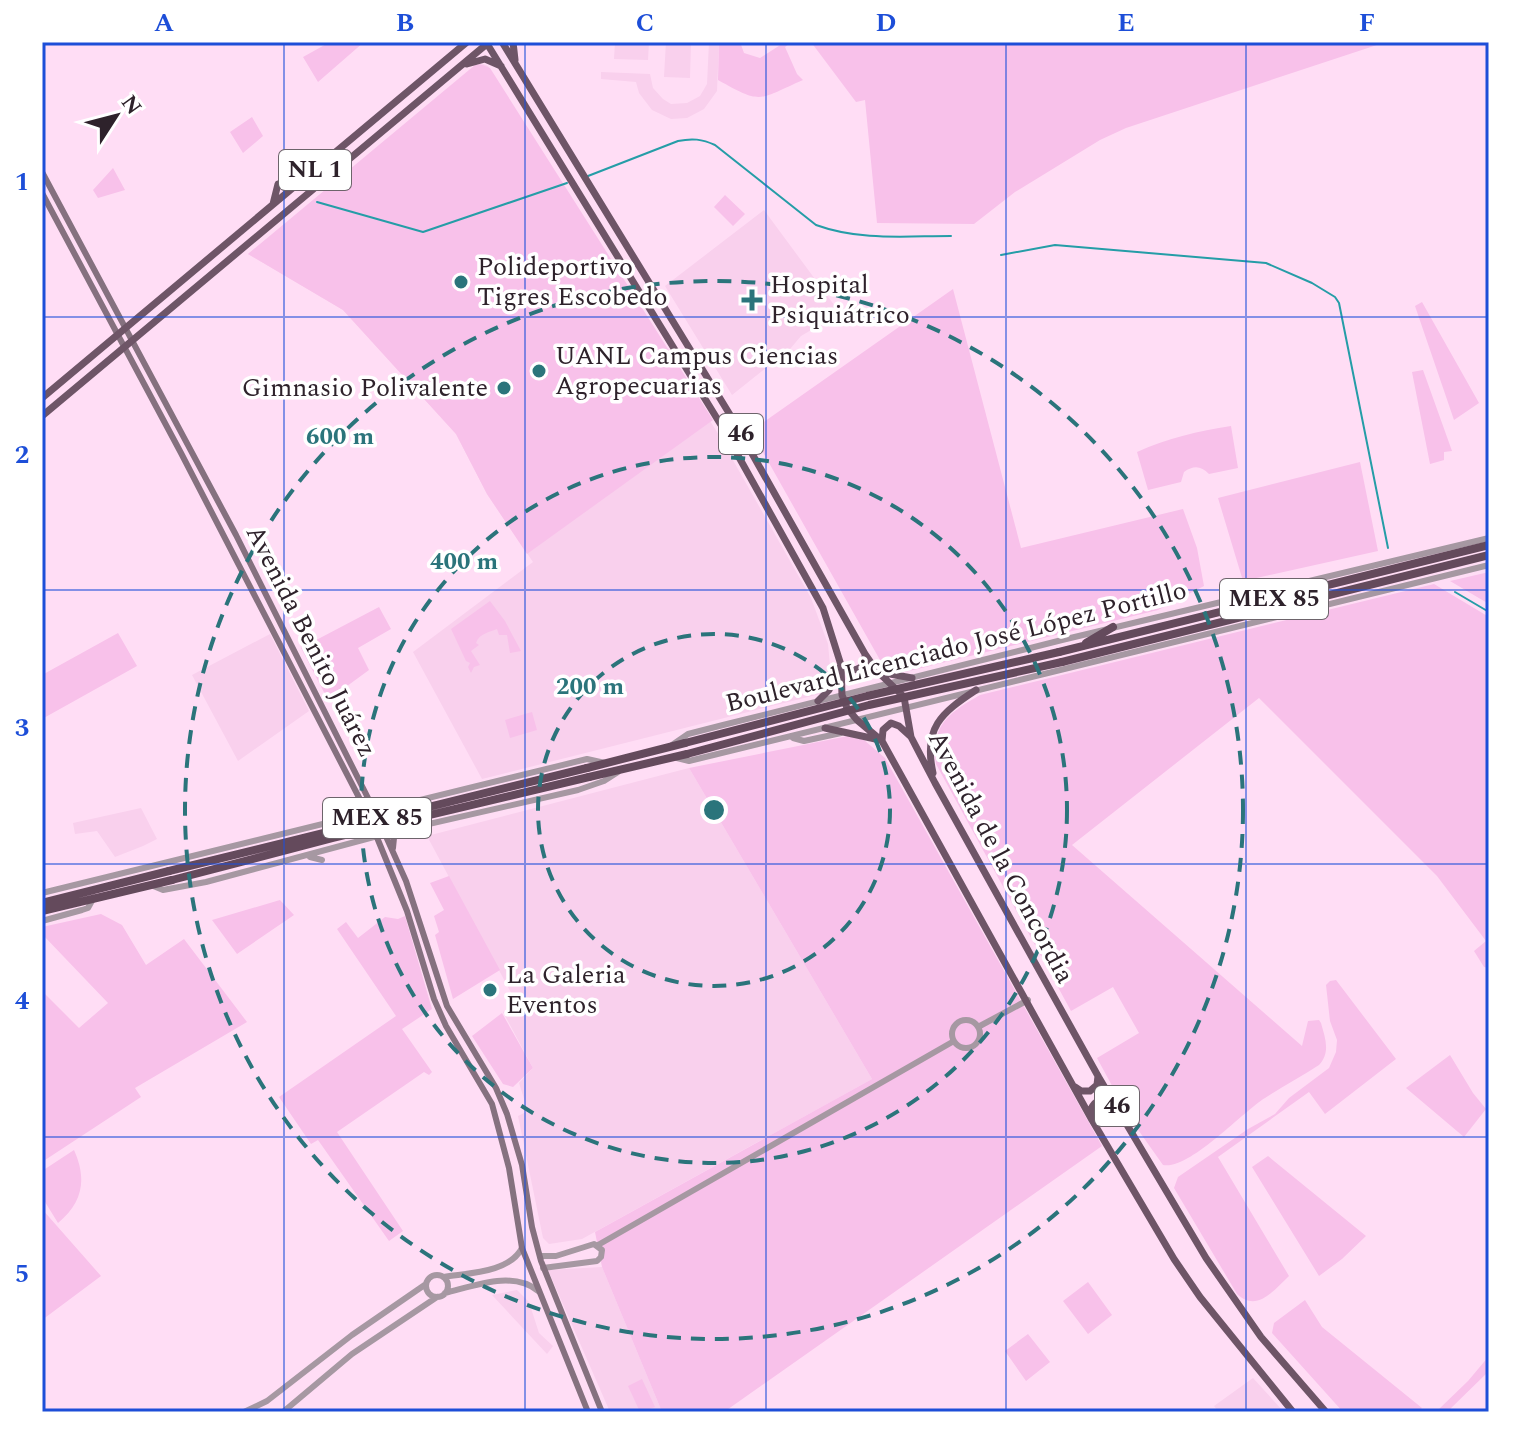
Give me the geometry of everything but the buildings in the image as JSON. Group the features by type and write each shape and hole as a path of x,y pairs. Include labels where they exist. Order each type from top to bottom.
{"highway":[{"name":"Boulevard Licenciado José López Portillo","path":"42,903 170,876 588,772 622,769 671,752 685,743 1489,545"},
{"name":"Boulevard Licenciado José López Portillo","path":"588,772 605,763 671,752 687,754 869,705 1062,662 1489,555"},
{"path":"1076,648 1113,627"},
{"name":"Boulevard Licenciado José López Portillo","path":"42,911 151,885 170,876"}],"main road":[{"name":"NL 1","path":"42,398 467,42"},
{"name":"46","path":"502,42 517,66"},
{"path":"513,42 517,66"},
{"name":"NL 1","path":"42,416 488,43"},
{"name":"46","path":"488,43 501,66"},
{"path":"461,66 482,59 501,66"},
{"name":"Avenida de la Concordia","path":"501,66 721,425 823,608 841,665 842,695 847,708 882,741 1092,1120 1187,1280 1293,1412"},
{"name":"Avenida de la Concordia","path":"517,66 732,418 865,654 889,684 901,692 911,737 1116,1106 1223,1284 1317,1408 1326,1412"},
{"name":"Avenida Benito Juárez","path":"42,172 236,535 371,812 375,837 407,911 440,1012 492,1104 509,1168 522,1248 588,1412"},
{"path":"273,204 278,184"},
{"name":"Avenida Benito Juárez","path":"42,193 385,834 405,878 450,1013 502,1100 522,1165 532,1227 543,1268 602,1412"},
{"path":"818,701 829,690 841,665 849,670 858,669 864,663 865,654"},
{"path":"876,670 887,675 912,678"},
{"path":"935,783 929,749 933,729 941,716 976,690"},
{"path":"825,728 882,741 883,730 891,723 911,737"},
{"path":"392,851 394,838 400,831"},
{"path":"392,877 405,878"},
{"path":"412,900 407,911 419,922"},
{"path":"1074,1085 1081,1091 1090,1091 1097,1085 1098,1076"},
{"path":"492,1104 502,1100"},
{"path":"1092,1120 1091,1109 1097,1100 1108,1100 1116,1106"},
{"path":"519,1229 532,1227"},
{"path":"1279,1396 1299,1412"}],"street":[{"name":"Boulevard Licenciado José López Portillo","path":"1489,538 1113,627 688,734 671,752 689,761 1489,565"},
{"path":"927,674 920,683 921,690 927,699 935,701"},
{"path":"818,701 824,702 832,712 830,724 825,728"},
{"path":"789,737 804,741 842,733"},
{"name":"Boulevard Licenciado José López Portillo","path":"42,893 587,759 605,763"},
{"name":"Boulevard Licenciado José López Portillo","path":"151,885 163,890 385,834 578,790 604,781 622,769"},
{"path":"392,807 387,814 387,822 392,829 400,831"},
{"path":"331,822 341,827 343,832 339,847"},
{"path":"306,856 322,860"},
{"path":"271,874 283,862"},
{"name":"Boulevard Licenciado José López Portillo","path":"42,921 88,908 93,899"},
{"path":"978,1027 1028,1000"},
{"path":"961,1021 971,1021 978,1027 981,1035 974,1046 961,1047 954,1041 954,1027 961,1021"},
{"path":"540,1256 556,1256 598,1245 954,1041"},
{"path":"543,1268 597,1261 603,1254 598,1245"},
{"path":"244,1412 267,1401 352,1335 426,1284 432,1276 444,1277 501,1265 515,1258 522,1248"},
{"path":"444,1277 448,1285 445,1293"},
{"path":"283,1412 352,1354 445,1293 514,1280 538,1291"},
{"path":"426,1284 428,1293 437,1297"}],"shaded area":[{"path":"330,42 364,42 318,82 303,57"},
{"path":"615,42 649,42 648,60 614,59"},
{"path":"666,42 691,42 690,78 664,77"},
{"path":"709,42 719,42 717,91 704,109 687,118 671,119 652,110 639,93 636,82 601,79 601,72 650,74 653,88 663,99 671,104 687,103 700,96 707,84"},
{"path":"719,42 740,42 744,53 760,58 785,42 792,42 785,47 803,80 760,97 744,93 718,80"},
{"path":"811,42 1386,42 1126,128 1100,140 1015,192 974,224 877,223 865,100 856,102"},
{"name":"Polideportivo Tigres Escobedo","path":"480,64 490,68 713,420 527,554 487,494 456,434 343,310 248,254"},
{"name":"UANL Campus Ciencias Agropecuarias","path":"483,64 488,66 717,432 811,598 828,644 831,676 820,694 482,779 413,652 533,562 487,494 456,434 343,310 248,254"},
{"path":"252,117 263,136 243,153 230,132"},
{"path":"113,168 125,190 98,198 93,190"},
{"path":"725,195 745,214 733,226 714,207"},
{"name":"Hospital Psiquiátrico","path":"764,210 840,313 801,336 790,349 732,395 665,286"},
{"path":"953,289 1021,548 1183,509 1197,548 1204,586 1158,610 889,676 751,431"},
{"path":"1422,302 1479,403 1454,420 1415,306"},
{"path":"1423,370 1452,451 1444,452 1444,460 1430,464 1412,372"},
{"path":"1231,426 1238,468 1209,474 1194,467 1184,472 1181,482 1148,490 1137,452 1183,436"},
{"path":"1360,462 1378,551 1243,581 1218,498"},
{"path":"1489,572 1489,604 1450,581"},
{"path":"1434,584 1489,617 1489,939 1486,942 1489,946 1489,968 1484,967 1474,951 1486,941 1437,876 1259,698 1072,845 1302,1046 1308,1021 1319,1020 1321,1023 1326,1050 1319,1065 1255,1105 1187,1159 1163,1165 1129,1117 1097,1058 1139,1033 1113,987 1071,1011 936,764 936,739 940,729 951,714 980,695"},
{"path":"490,601 521,651 510,653 507,635 499,635 497,629 485,633 476,643 479,645 471,651 480,665 474,667 471,673 470,663 466,661 451,629"},
{"path":"379,607 391,629 358,648 369,670 328,700 301,648"},
{"path":"118,633 137,666 42,719 42,675"},
{"path":"270,634 309,711 238,761 192,675"},
{"path":"532,712 537,730 510,738 505,720"},
{"path":"848,736 864,740 885,758 1102,1146 724,1412 662,1412 602,1267 595,1232 872,1079 689,768"},
{"path":"689,768 872,1079 582,1239 549,1244 543,1238 518,1116 528,1111 519,1083 533,1068 503,1012 516,1002 427,836"},
{"path":"141,808 157,839 143,846 115,857 97,831 75,834 73,823"},
{"path":"449,876 500,970 453,999 435,935 439,932 434,916 444,910 430,883"},
{"path":"280,900 294,915 237,954 212,920"},
{"path":"101,914 122,925 146,965 184,939 247,1022 135,1088 141,1097 42,1162 42,991 79,1028 108,1003 42,934 42,927"},
{"path":"405,916 432,1009 402,1029 432,1072 429,1075 424,1072 337,1132 403,1231 389,1241 318,1140 311,1144 279,1097 396,1016 337,929 346,922 358,938 385,917 398,919"},
{"path":"1336,980 1396,1059 1325,1114 1309,1092 1218,1157 1289,1276 1265,1297 1251,1301 1237,1294 1174,1188 1178,1177 1275,1114 1289,1098 1329,1068 1337,1040 1330,1021 1326,985"},
{"path":"502,1013 533,1068 513,1087 503,1084 472,1036"},
{"path":"1450,1055 1486,1109 1464,1137 1406,1088"},
{"path":"74,1150 80,1171 80,1190 73,1207 58,1223 42,1197 42,1171"},
{"path":"1268,1156 1366,1236 1319,1276 1252,1167"},
{"path":"42,1209 101,1276 42,1320"},
{"path":"602,1267 662,1412 610,1412 548,1270"},
{"path":"1088,1282 1112,1315 1088,1334 1063,1301"},
{"path":"517,1290 529,1302 539,1333 553,1346 547,1354 492,1295"},
{"path":"1305,1300 1322,1327 1422,1408 1418,1412 1343,1412 1272,1333 1274,1323"},
{"path":"1028,1334 1050,1362 1026,1381 1005,1351"},
{"path":"1489,1356 1489,1371 1447,1412 1439,1412 1439,1409"},
{"path":"1253,1378 1284,1412 1219,1412 1214,1406"},
{"path":"642,1379 655,1407 640,1412 628,1386"}],"waterway":[{"path":"588,176 678,141 701,140 715,145 816,225 866,236 951,236"},
{"path":"317,202 423,232 567,183"},
{"path":"1001,255 1055,245 1266,263 1335,297 1339,303 1388,548"},
{"path":"1455,592 1489,612"}],"place":[{"name":"Polideportivo Tigres Escobedo","path":"461,282"},
{"name":"Hospital Psiquiátrico","path":"752,300"},
{"name":"UANL Campus Ciencias Agropecuarias","path":"539,371"},
{"name":"Gimnasio Polivalente","path":"504,388"},
{"name":"La Galeria Eventos","path":"490,990"}]}
